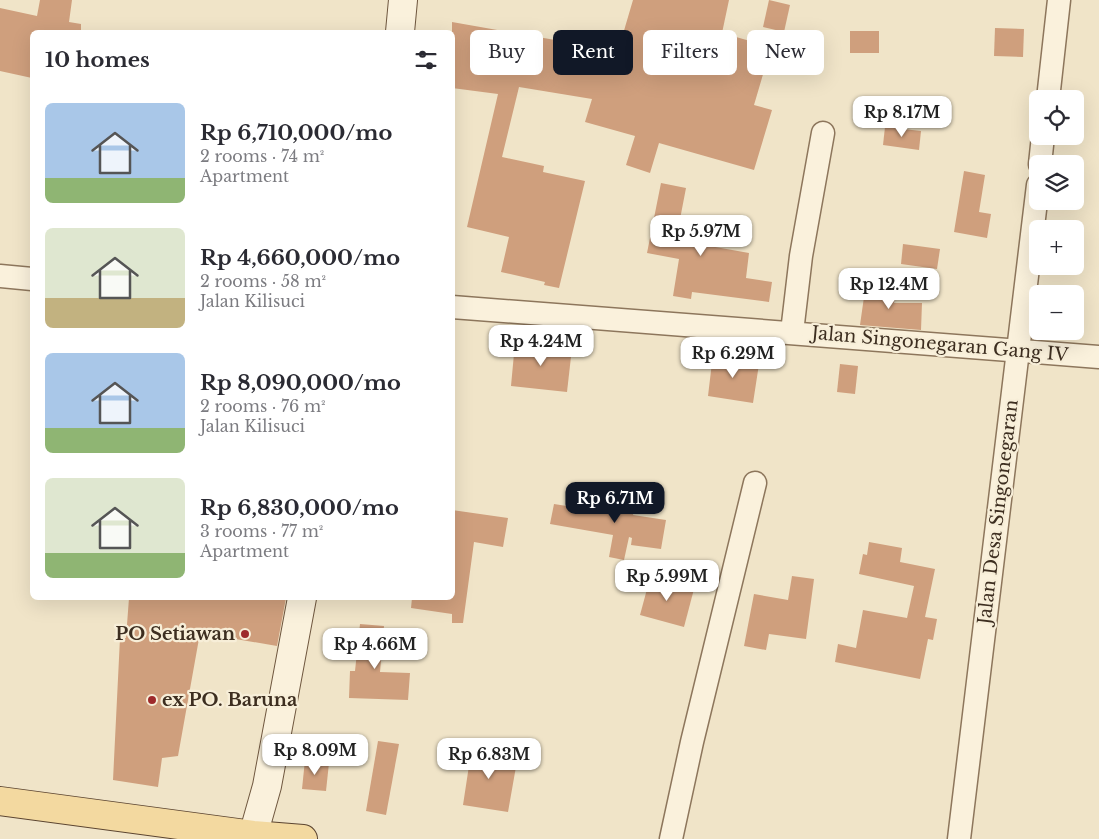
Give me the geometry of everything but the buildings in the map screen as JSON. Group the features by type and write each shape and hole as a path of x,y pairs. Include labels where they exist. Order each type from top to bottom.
{"main road":[{"path":"400,30 403,0"},
{"path":"252,837 267,786 302,600"},
{"path":"0,801 252,837 303,839"}],"street":[{"path":"1049,90 1059,0"},
{"path":"792,332 801,256 823,133"},
{"name":"Jalan Desa Singonegaran","path":"959,839 1035,210"},
{"path":"0,276 30,279"},
{"name":"Jalan Singonegaran Gang IV","path":"455,307 1099,357"},
{"path":"671,839 692,742 755,484"}],"place":[{"name":"PO Setiawan","path":"245,634"},
{"name":"ex PO. Baruna","path":"152,700"}]}
